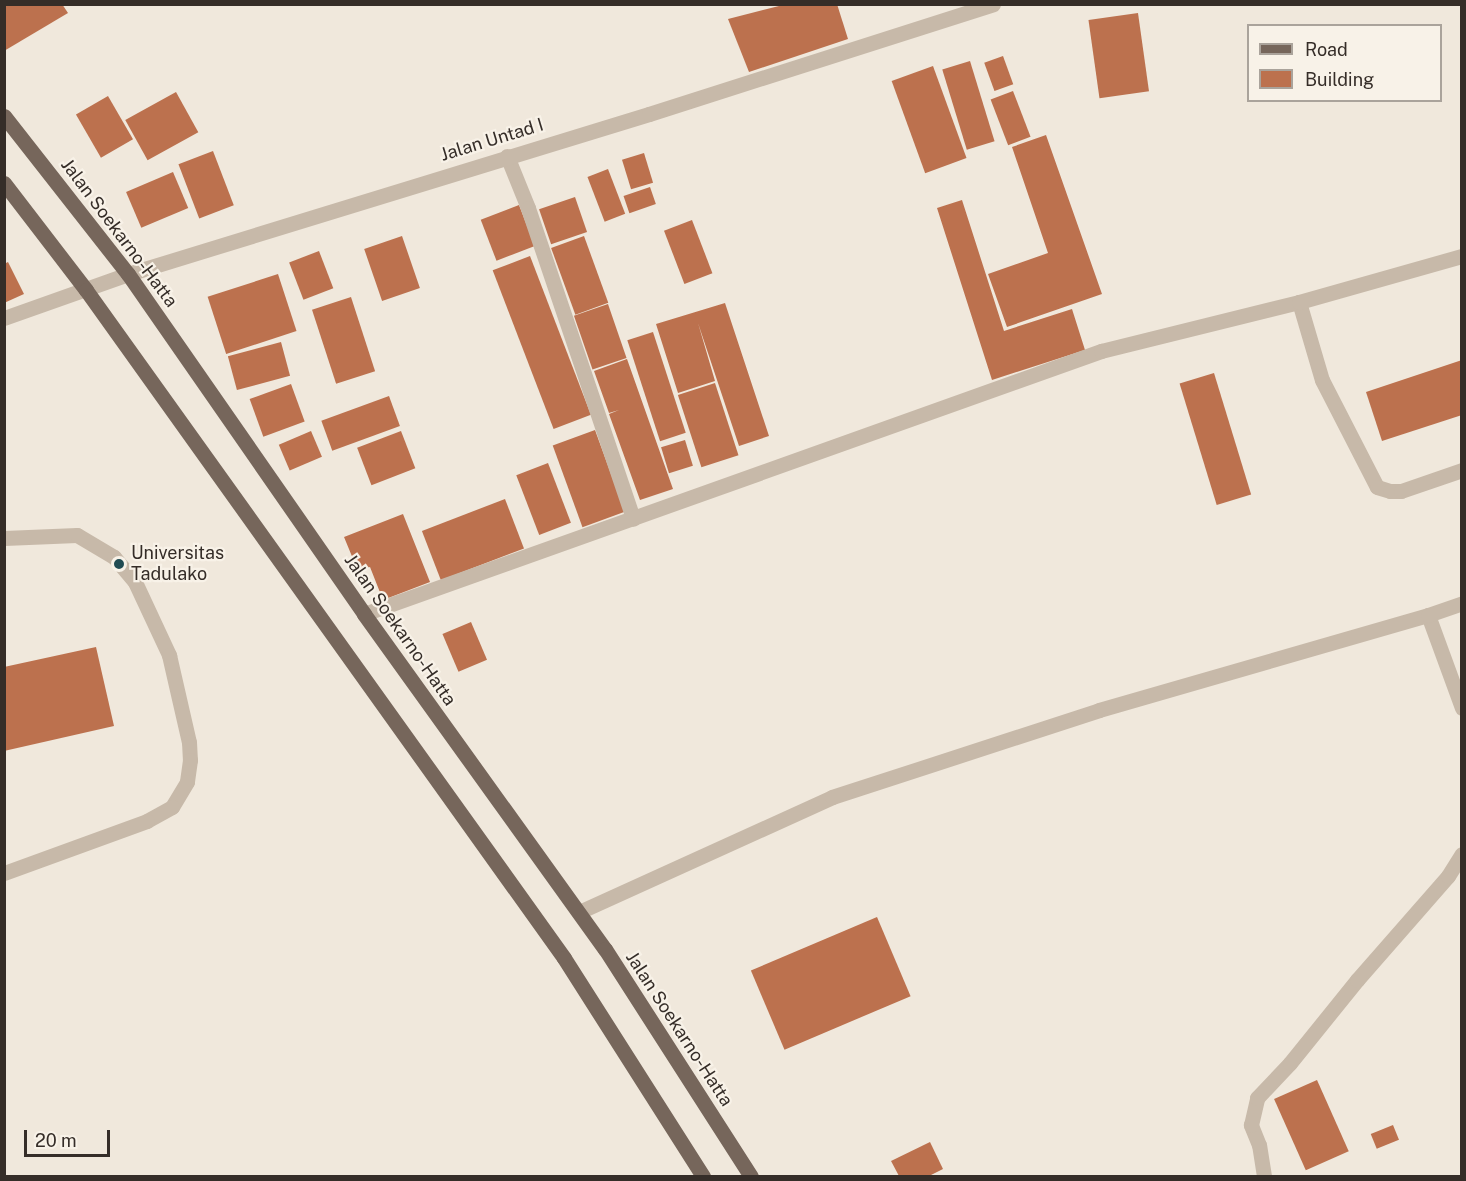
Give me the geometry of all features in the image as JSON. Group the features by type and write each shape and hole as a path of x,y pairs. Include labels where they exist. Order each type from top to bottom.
{"main road":[{"name":"Jalan Soekarno-Hatta","path":"4,116 128,274 364,615 579,912 751,1176"},
{"path":"4,183 86,290 564,958 703,1176"}],"street":[{"name":"Jalan Untad I","path":"4,318 128,274 993,4"},
{"path":"507,156 528,208 633,519"},
{"path":"364,615 1101,351 1299,302 1461,256"},
{"path":"1299,302 1322,380 1377,487 1390,491 1401,491 1461,470"},
{"path":"4,538 77,535 114,557 135,582 170,655 189,742 190,760 187,782 172,807 147,821 4,873"},
{"path":"579,912 832,797 1099,710 1428,615 1461,603"},
{"path":"1428,615 1461,708"},
{"path":"1264,1176 1259,1145 1251,1125 1257,1098 1290,1063 1357,980 1448,876 1461,854"}],"building":[{"path":"4,4 62,4 68,13 4,51"},
{"path":"787,4 837,4 848,39 749,72 728,19"},
{"path":"1138,13 1149,91 1099,98 1088,20"},
{"path":"1003,56 1013,84 994,91 984,63"},
{"path":"970,61 995,141 967,150 942,69"},
{"path":"933,66 967,158 925,173 892,81"},
{"path":"1013,91 1031,137 1008,145 991,100"},
{"path":"176,92 198,132 148,160 125,120"},
{"path":"108,96 133,139 101,158 76,114"},
{"path":"1046,135 1102,294 1007,327 988,274 1048,253 1012,147"},
{"path":"213,151 234,205 199,218 178,164"},
{"path":"644,153 653,183 631,189 622,160"},
{"path":"608,169 625,214 605,222 587,177"},
{"path":"173,172 188,208 141,228 126,192"},
{"path":"650,187 656,204 629,213 624,196"},
{"path":"575,197 587,232 551,244 539,209"},
{"path":"962,200 1004,331 1072,309 1085,350 992,380 937,208"},
{"path":"519,205 535,246 496,261 481,220"},
{"path":"692,220 712,273 684,284 664,231"},
{"path":"402,236 420,288 382,301 364,249"},
{"path":"584,236 608,303 575,315 551,248"},
{"path":"319,251 333,288 303,300 289,262"},
{"path":"530,256 591,415 554,429 493,270"},
{"path":"8,262 24,294 4,303 4,264"},
{"path":"278,274 297,331 226,354 208,297"},
{"path":"351,297 375,371 336,384 312,310"},
{"path":"725,303 769,436 739,446 698,323 715,381 678,393 656,324"},
{"path":"608,304 627,358 593,370 574,316"},
{"path":"653,332 686,433 660,441 627,340"},
{"path":"281,342 290,376 237,390 228,356"},
{"path":"627,359 673,489 640,500 609,414 619,410 609,413 594,371"},
{"path":"1462,360 1462,415 1382,441 1366,392"},
{"path":"1214,373 1251,494 1217,505 1180,384"},
{"path":"715,383 738,455 701,467 678,395"},
{"path":"291,384 305,422 263,437 250,399"},
{"path":"389,396 400,426 332,451 321,421"},
{"path":"595,430 625,512 582,527 553,445"},
{"path":"311,431 322,457 290,470 279,445"},
{"path":"401,431 415,468 371,485 357,448"},
{"path":"685,440 693,466 669,473 661,447"},
{"path":"548,463 571,523 539,535 516,475"},
{"path":"505,499 524,548 441,580 422,531"},
{"path":"403,514 430,582 383,600 370,567 358,571 344,537"},
{"path":"471,622 487,660 458,672 442,634"},
{"path":"96,647 114,726 4,751 4,667"},
{"path":"877,917 911,996 784,1050 751,971"},
{"path":"1317,1080 1349,1151 1306,1170 1274,1099"},
{"path":"1393,1125 1399,1140 1377,1149 1371,1134"},
{"path":"930,1142 943,1169 929,1176 899,1176 891,1161"}],"place":[{"name":"Universitas Tadulako","path":"119,564"}]}
